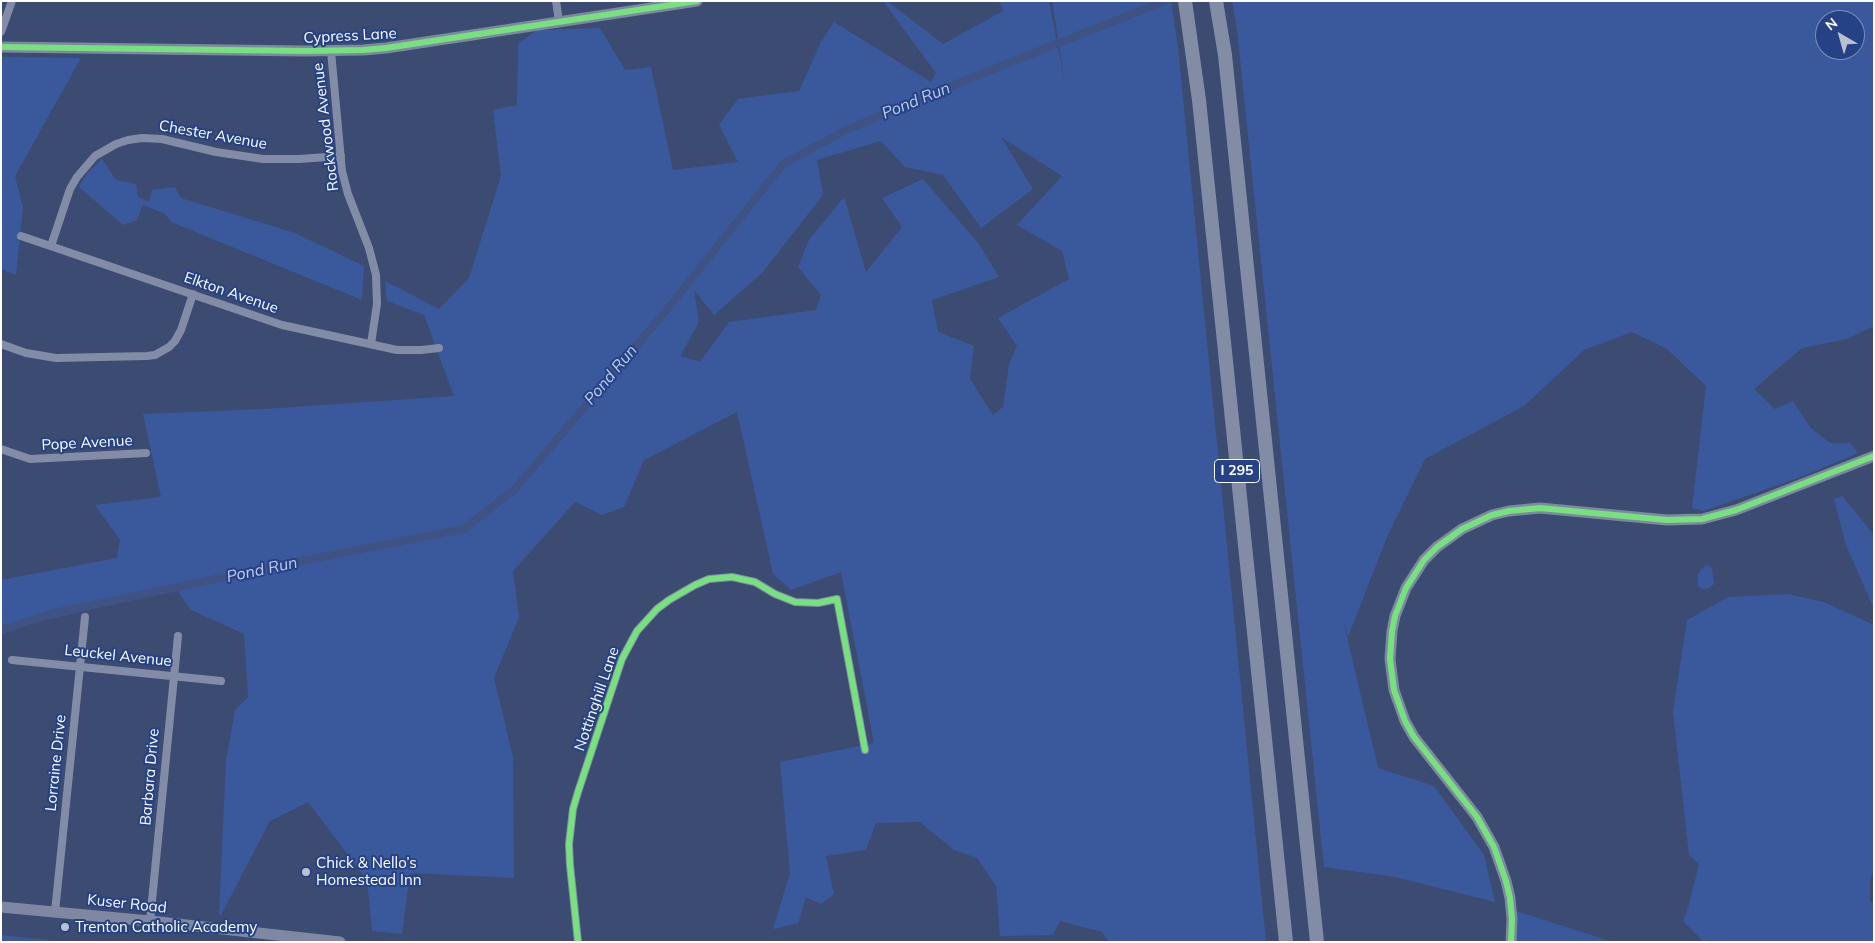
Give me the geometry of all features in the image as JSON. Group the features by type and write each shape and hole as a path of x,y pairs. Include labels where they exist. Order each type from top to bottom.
{"highway":[{"name":"I 295","path":"1185,1 1198,92 1286,942"},
{"name":"I 295","path":"1216,1 1227,74 1317,942"}],"street":[{"path":"1,32 12,1"},
{"path":"556,1 559,22"},
{"name":"Cypress Lane","path":"1,47 331,51 386,48 697,1"},
{"name":"Rockwood Avenue","path":"331,51 341,156 348,194 369,248 376,275 377,304 371,344"},
{"name":"Chester Avenue","path":"51,246 70,188 76,177 95,156 128,140 142,138 162,139 216,152 263,159 341,156"},
{"name":"Elkton Avenue","path":"21,236 282,325 410,351 439,348"},
{"path":"1,344 26,353 56,358 155,355 169,347 182,330 193,294"},
{"name":"Pope Avenue","path":"1,449 30,459 146,454"},
{"path":"1511,942 1512,919 1510,898 1501,864 1494,847 1477,817 1414,736 1405,721 1394,690 1390,659 1392,631 1400,602 1414,574 1424,560 1449,537 1478,520 1500,513 1524,508 1540,508 1667,520 1702,519 1736,510 1874,456"},
{"name":"Nottinghill Lane","path":"578,942 569,844 578,792 622,659 637,631 657,609 669,600 694,585 709,579 732,577 755,582 775,594 795,602 818,603 837,598 865,750"},
{"name":"Lorraine Drive","path":"55,912 85,617"},
{"name":"Barbara Drive","path":"150,921 178,636"},
{"name":"Leuckel Avenue","path":"12,660 221,681"},
{"name":"Kuser Road","path":"1,906 340,942"}],"shaded area":[{"path":"883,1 887,1 943,44 1003,11 1000,1 1049,1 1065,84 1052,1 1171,1 1178,47 1266,942 1109,942 1102,932 1060,921 1053,935 1000,936 996,886 977,858 954,850 920,822 876,823 866,850 826,856 834,894 821,904 806,897 798,923 773,929 790,873 780,762 874,743 841,572 791,590 773,574 737,412 644,460 624,507 602,515 575,502 513,571 519,617 494,678 513,757 514,878 410,873 402,934 372,931 367,880 308,802 270,821 221,915 219,915 226,761 235,710 248,697 244,634 191,610 177,590 1,630 1,580 117,558 120,540 95,505 161,497 143,414 264,409 454,396 424,315 387,301 385,281 439,309 469,278 501,176 493,110 517,105 518,44 537,30 600,28 625,70 651,67 673,170 738,162 719,125 738,99 799,91 821,42 834,22 931,82 936,73","holes":["1001,137 1062,176 1017,225 1062,251 1069,279 998,318 1017,346 1009,364 1003,407 993,415 970,379 974,346 938,332 932,300 999,277 978,243 923,179 882,198 902,227 866,272 844,197 809,240 798,267 821,295 816,310 729,322 700,362 680,356 699,322 694,290 714,315 762,273 823,195 817,160 881,141 905,167 943,175 981,228 1033,189"]},
{"path":"1232,1 1874,1 1874,326 1847,339 1802,348 1754,389 1775,409 1793,401 1810,427 1830,443 1850,443 1858,453 1801,477 1703,511 1692,508 1706,386 1667,349 1632,332 1584,350 1524,406 1425,459 1387,537 1348,637 1343,620 1378,768 1434,786 1484,855 1495,902 1395,877 1324,867 1237,30"},
{"path":"1,57 81,58 15,176 23,207 16,275 1,269"},
{"path":"102,159 116,180 136,184 138,197 149,202 152,190 175,187 181,198 295,233 364,266 362,300 171,222 165,214 143,205 137,220 123,225 79,187 86,175"},
{"path":"1842,496 1874,535 1874,609 1846,545 1834,499"},
{"path":"1708,565 1712,568 1714,584 1709,588 1702,589 1698,586 1698,574 1702,568"},
{"path":"1788,594 1824,602 1874,625 1874,870 1870,880 1870,901 1874,903 1874,942 1704,942 1683,921 1699,864 1689,855 1673,712 1687,620 1728,597"},
{"path":"1516,911 1613,942 1514,942"},
{"path":"1,935 49,940 49,942 1,942"}],"waterway":[{"name":"Pond Run","path":"1,630 50,614 281,565 464,529 515,489 665,312 783,164 846,130 1165,1"}],"cycle path":[{"path":"1,47 363,50 697,1"},
{"path":"1511,942 1512,919 1510,898 1494,847 1477,817 1414,737 1405,721 1394,690 1390,659 1395,616 1406,588 1424,560 1437,547 1462,529 1492,515 1509,511 1540,508 1667,520 1702,519 1736,510 1874,456"},
{"path":"578,942 569,844 573,809 622,659 637,631 657,609 669,600 709,579 732,577 755,582 775,594 795,602 818,603 837,599 865,750"}],"place":[{"name":"Chick & Nello’s Homestead Inn","path":"306,872"},
{"name":"Trenton Catholic Academy","path":"65,927"}]}
